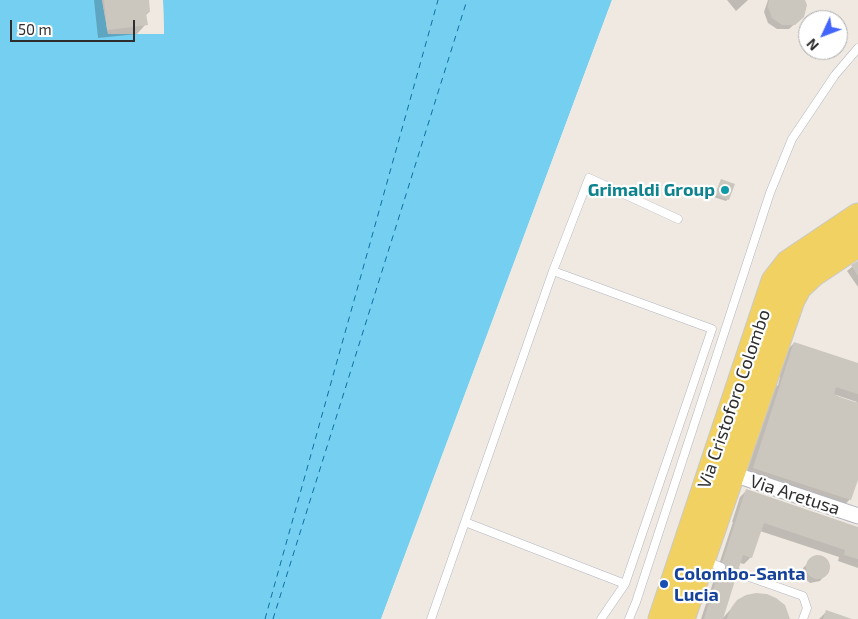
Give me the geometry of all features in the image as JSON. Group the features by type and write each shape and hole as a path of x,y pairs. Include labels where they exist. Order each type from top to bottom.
{"main road":[{"name":"Via Cristoforo Colombo","path":"661,619 774,281 788,264 858,216"},
{"name":"Via Cristoforo Colombo","path":"682,619 712,563 732,474 792,300 799,287 813,274 858,244"}],"street":[{"name":"Via Aretusa","path":"732,474 857,511"}],"lane":[{"path":"629,619 770,193 792,140 836,75 858,48"},
{"path":"431,619 553,270 589,178 678,219"},
{"path":"553,270 712,329 625,584 601,619"},
{"path":"465,522 625,584"},
{"path":"738,573 803,596 807,608 803,619"}],"water":[{"path":"0,0 102,0 108,34 164,34 163,0 612,0 381,619 0,619"}],"pier":[{"path":"102,0 104,0 110,31 161,32 160,0 163,0 164,34 108,34"},
{"path":"612,0 615,0 607,23 384,619 381,619"}],"building":[{"path":"104,0 149,0 150,12 146,13 148,25 107,30"},
{"path":"769,0 805,0 807,5 806,10 798,10 798,22 795,25 782,25 772,18 768,7"},
{"name":"Grimaldi Group","path":"721,179 735,184 729,200 715,195"},
{"path":"858,261 858,276 851,265"},
{"path":"794,342 858,363 858,394 836,387 834,395 858,403 858,480 851,500 753,468"},
{"path":"746,489 858,527 858,559 844,555 845,550 764,523 752,558 743,555 723,619 704,619"},
{"path":"818,555 823,556 829,562 829,572 823,578 818,579 813,578 807,572 806,567 807,562 813,556"},
{"path":"756,593 767,594 776,598 785,605 790,619 727,619 731,608 737,600 746,595"},
{"path":"826,610 852,619 823,619"}],"ferry route":[{"path":"265,619 438,0"},
{"path":"273,619 467,0"}],"place":[{"name":"Grimaldi Group","path":"725,190"},
{"name":"Colombo-Santa Lucia","path":"664,584"}]}
